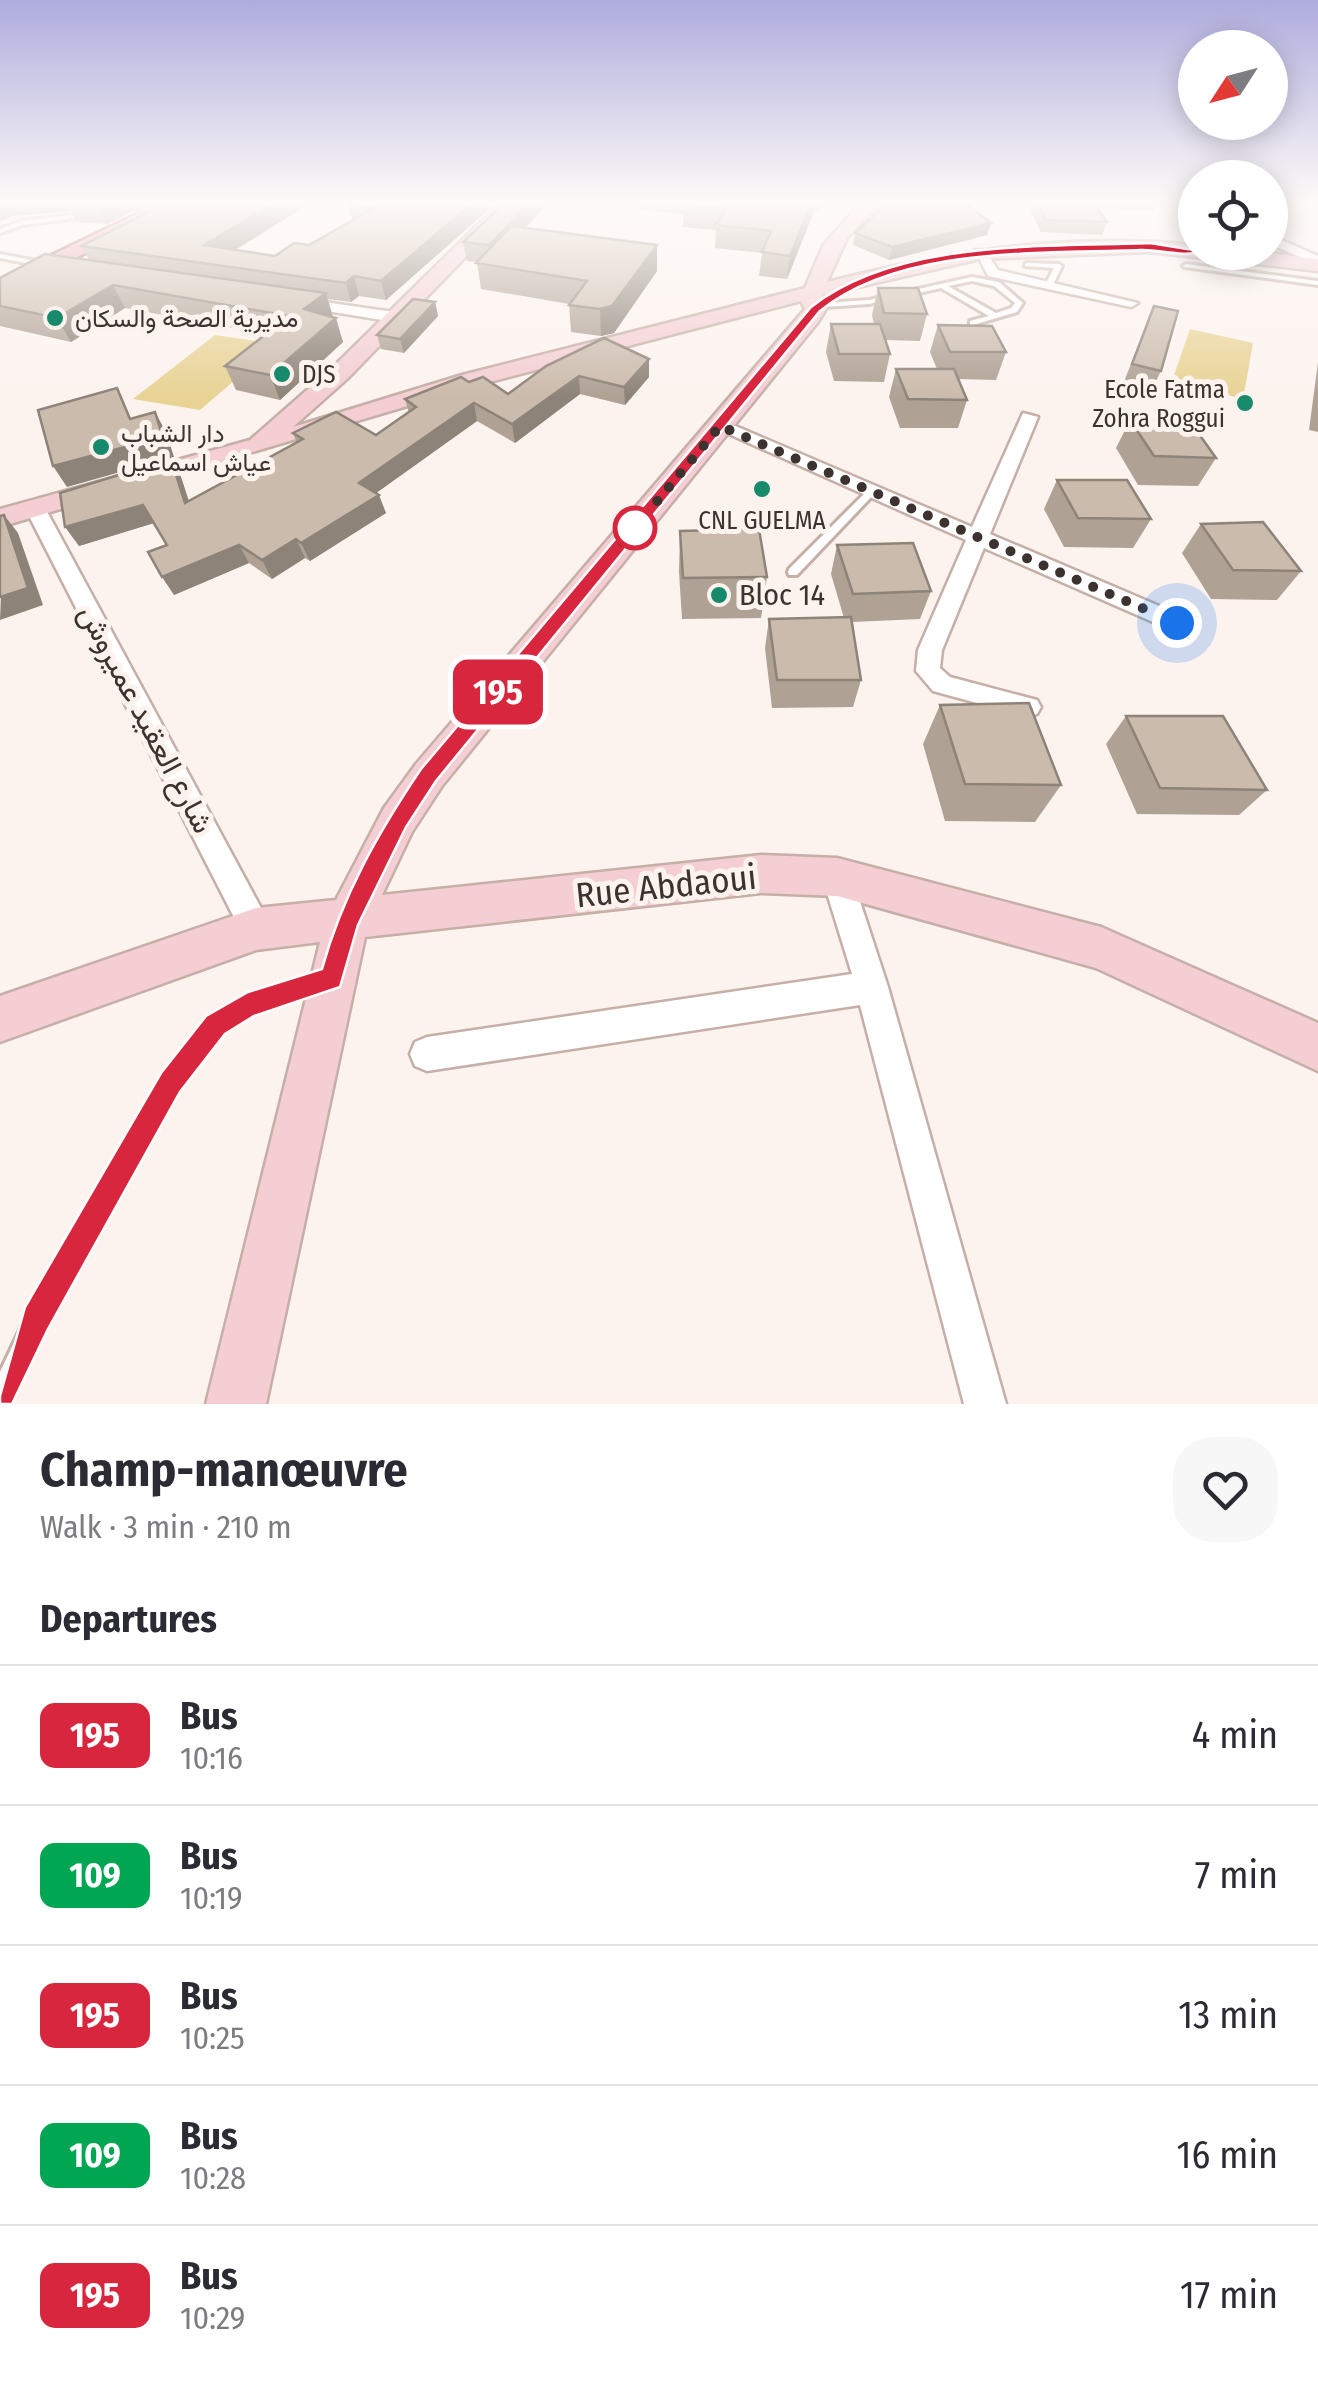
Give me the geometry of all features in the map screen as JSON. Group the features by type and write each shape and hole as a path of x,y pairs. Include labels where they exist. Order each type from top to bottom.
{"main road":[{"path":"0,290 47,267"},
{"path":"254,447 339,374 444,267"},
{"path":"236,1404 346,922 398,820 428,775 720,426 796,314 822,267"},
{"path":"844,267 879,275"},
{"path":"0,518 254,447 470,380 704,322 796,314 841,289 918,267"},
{"path":"339,374 336,392 345,407 379,410"},
{"name":"Rue Abdaoui","path":"0,1018 256,929 762,874 837,877 1101,948 1318,1047"}],"street":[{"path":"52,267 86,271"},
{"path":"990,267 994,272 1131,303"},
{"path":"278,300 394,317"},
{"path":"1028,708 942,684 928,672 930,650 1030,418"},
{"path":"720,426 1177,623"},
{"name":"شارع العقيد عميروش","path":"35,508 256,929"},
{"path":"837,877 872,987 984,1404"},
{"path":"427,1054 872,987"}],"lane":[{"path":"1049,285 1058,267"},
{"path":"1238,270 1318,283"},
{"path":"1257,270 1260,275"},
{"path":"796,314 972,279 996,284 1019,304 1014,310 973,323"},
{"path":"942,286 996,316"},
{"path":"793,572 872,492"},
{"path":"0,1396 36,1318 170,1082 216,1025 248,1005 332,978"}],"shaded area":[{"path":"1190,329 1253,343 1243,399 1172,381"},
{"path":"215,335 277,344 200,410 133,399"}],"building":[{"path":"22,267 135,267 326,293 304,309 336,318 270,375 225,366 289,316 113,285 57,318 0,306 0,278"},
{"path":"228,267 398,267 381,281 354,276 346,283"},
{"path":"498,267 641,267 612,306 600,309 569,305 587,281"},
{"path":"878,288 918,288 927,314 884,313"},
{"path":"413,299 435,302 400,339 377,335"},
{"path":"1154,306 1178,311 1161,371 1132,364"},
{"path":"831,324 880,324 890,354 839,354"},
{"path":"938,325 992,326 1006,352 950,352"},
{"path":"604,338 649,359 624,387 579,376 512,424 474,403 359,483 379,495 301,543 296,539 262,560 239,545 162,577 148,552 167,545 143,505 65,527 60,493 171,459 185,503 303,439 293,433 336,412 376,435 416,407 405,399 461,377 469,382 483,377 508,394 546,366"},
{"path":"896,369 954,369 967,400 908,399"},
{"path":"117,388 130,419 155,412 163,437 53,466 38,410"},
{"path":"1130,420 1189,420 1216,458 1154,456"},
{"path":"1057,480 1127,480 1151,519 1078,518"},
{"path":"4,515 28,588 0,597 0,516"},
{"path":"1263,522 1301,571 1233,570 1201,524"},
{"path":"759,529 767,577 683,578 680,531"},
{"path":"913,543 931,591 853,594 837,545"},
{"path":"851,617 861,680 777,680 769,619"},
{"path":"1029,703 1061,785 965,784 940,705"},
{"path":"1126,716 1223,716 1267,790 1160,788"}],"bus line":[{"name":"195","path":"0,1396 36,1318 170,1082 216,1025 248,1005 332,978 346,922 398,820 428,775 816,309 841,289 918,267"}],"place":[{"name":"مديرية الصحة والسكان","path":"55,318"},
{"name":"DJS","path":"282,374"},
{"name":"Ecole Fatma Zohra Roggui","path":"1245,403"},
{"name":"دار الشباب عياش اسماعيل","path":"101,447"},
{"name":"CNL GUELMA","path":"762,489"},
{"name":"Bloc 14","path":"719,595"}],"route":[{"path":"635,528 623,542 720,426 1177,623"}]}
